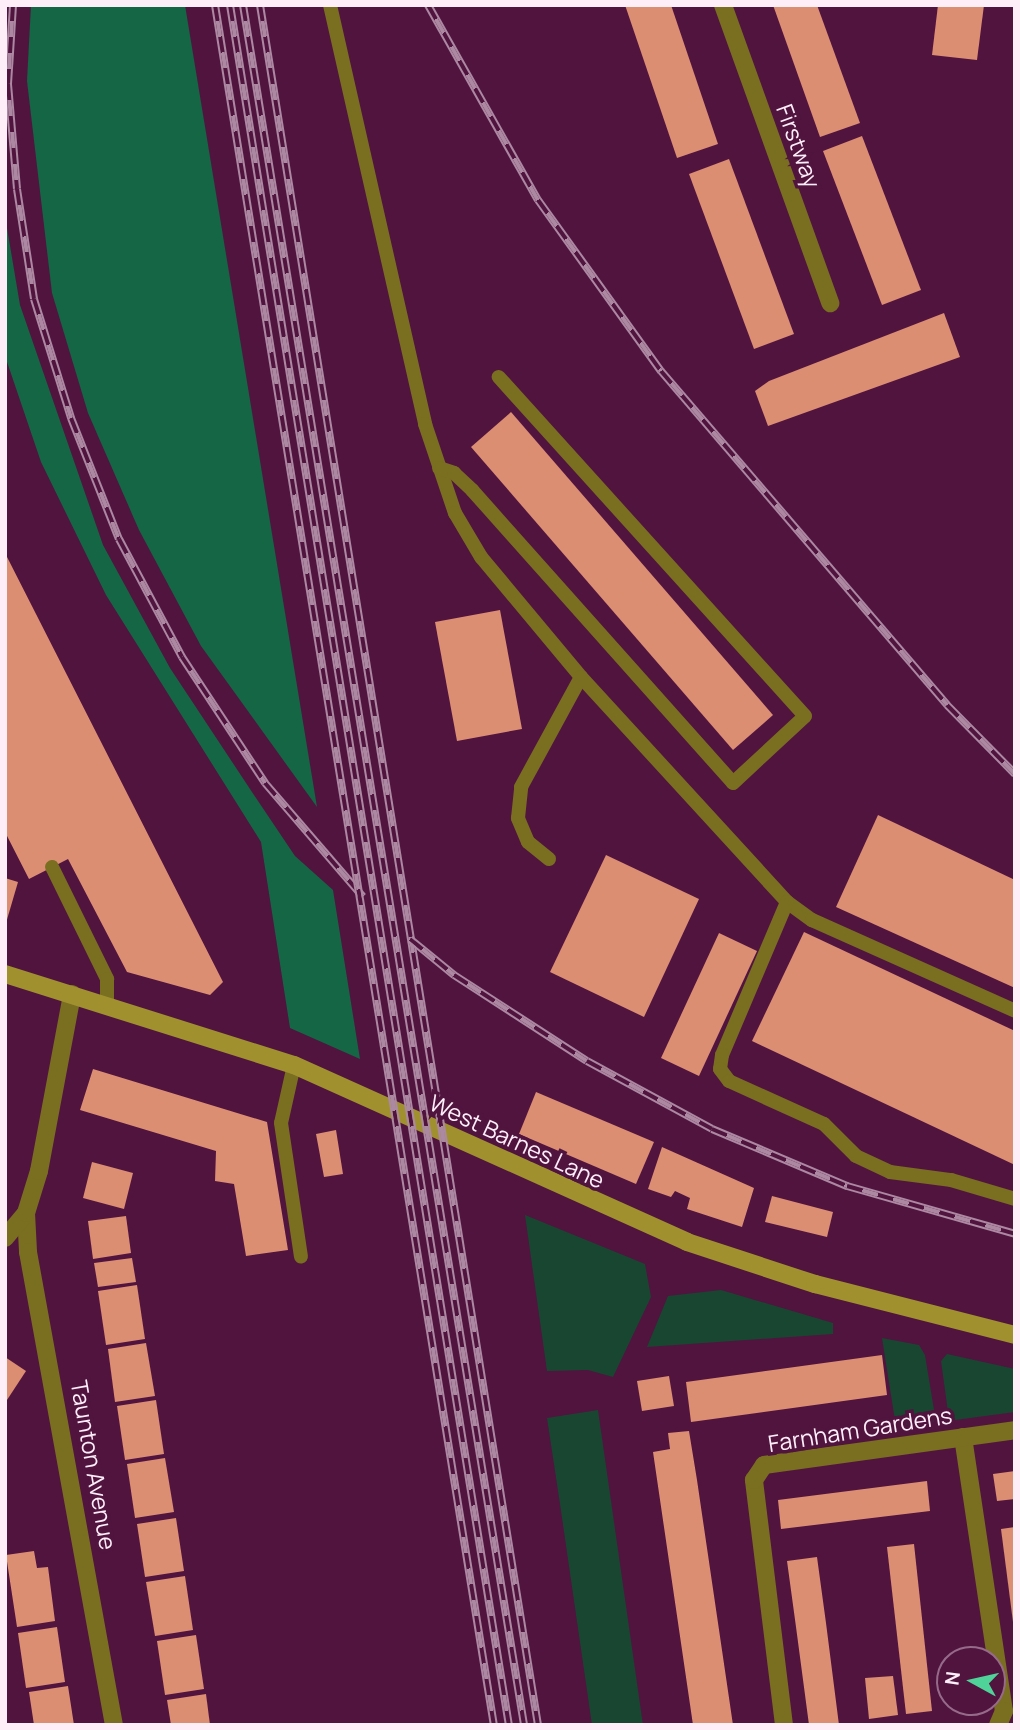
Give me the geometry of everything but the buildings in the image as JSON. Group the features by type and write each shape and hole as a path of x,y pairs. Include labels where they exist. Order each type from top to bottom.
{"main road":[{"name":"West Barnes Lane","path":"5,974 294,1065 687,1242 815,1284 1015,1335"}],"street":[{"name":"Firstway","path":"723,5 830,303"},
{"path":"5,1238 26,1213 72,993"},
{"name":"Taunton Avenue","path":"26,1213 28,1252 114,1725"},
{"name":"Farnham Gardens","path":"784,1725 754,1480 764,1465 1015,1430"},
{"path":"963,1437 1004,1711 998,1725"}],"lane":[{"path":"330,5 439,468 455,513 481,557 581,677 787,902 812,920 1015,1011"},
{"path":"439,468 454,473 472,490 733,783 805,716 499,377"},
{"path":"549,859 528,842 518,818 521,787 581,677"},
{"path":"52,867 107,979 107,1004"},
{"path":"787,902 722,1055 720,1069 729,1081 824,1124 856,1156 890,1172 951,1180 1015,1199"},
{"path":"294,1065 281,1123 301,1257"}],"green space":[{"path":"31,5 185,5 317,807 201,646 139,530 88,413 52,293 27,81"},
{"path":"5,216 20,305 103,545 170,668 250,789 295,856 333,890 360,1059 290,1028 261,842 106,595 41,462 5,356"},
{"path":"525,1215 645,1264 651,1297 613,1377 588,1370 547,1371"},
{"path":"721,1290 833,1323 833,1334 647,1347 668,1296"},
{"path":"882,1338 919,1345 925,1355 936,1422 896,1427"},
{"path":"947,1354 1015,1369 1015,1412 955,1420 948,1412 941,1361"},
{"path":"598,1410 643,1725 592,1725 547,1418"}],"railway":[{"path":"13,5 8,84 17,189 34,299 71,418 119,539 182,657 265,783 363,897"},
{"path":"215,5 494,1725"},
{"path":"230,5 509,1725"},
{"path":"243,5 524,1725"},
{"path":"260,5 538,1725"},
{"path":"428,5 538,200 661,371 947,705 1015,774"},
{"path":"410,939 454,975 587,1061 712,1129 847,1186 1015,1234"}]}
